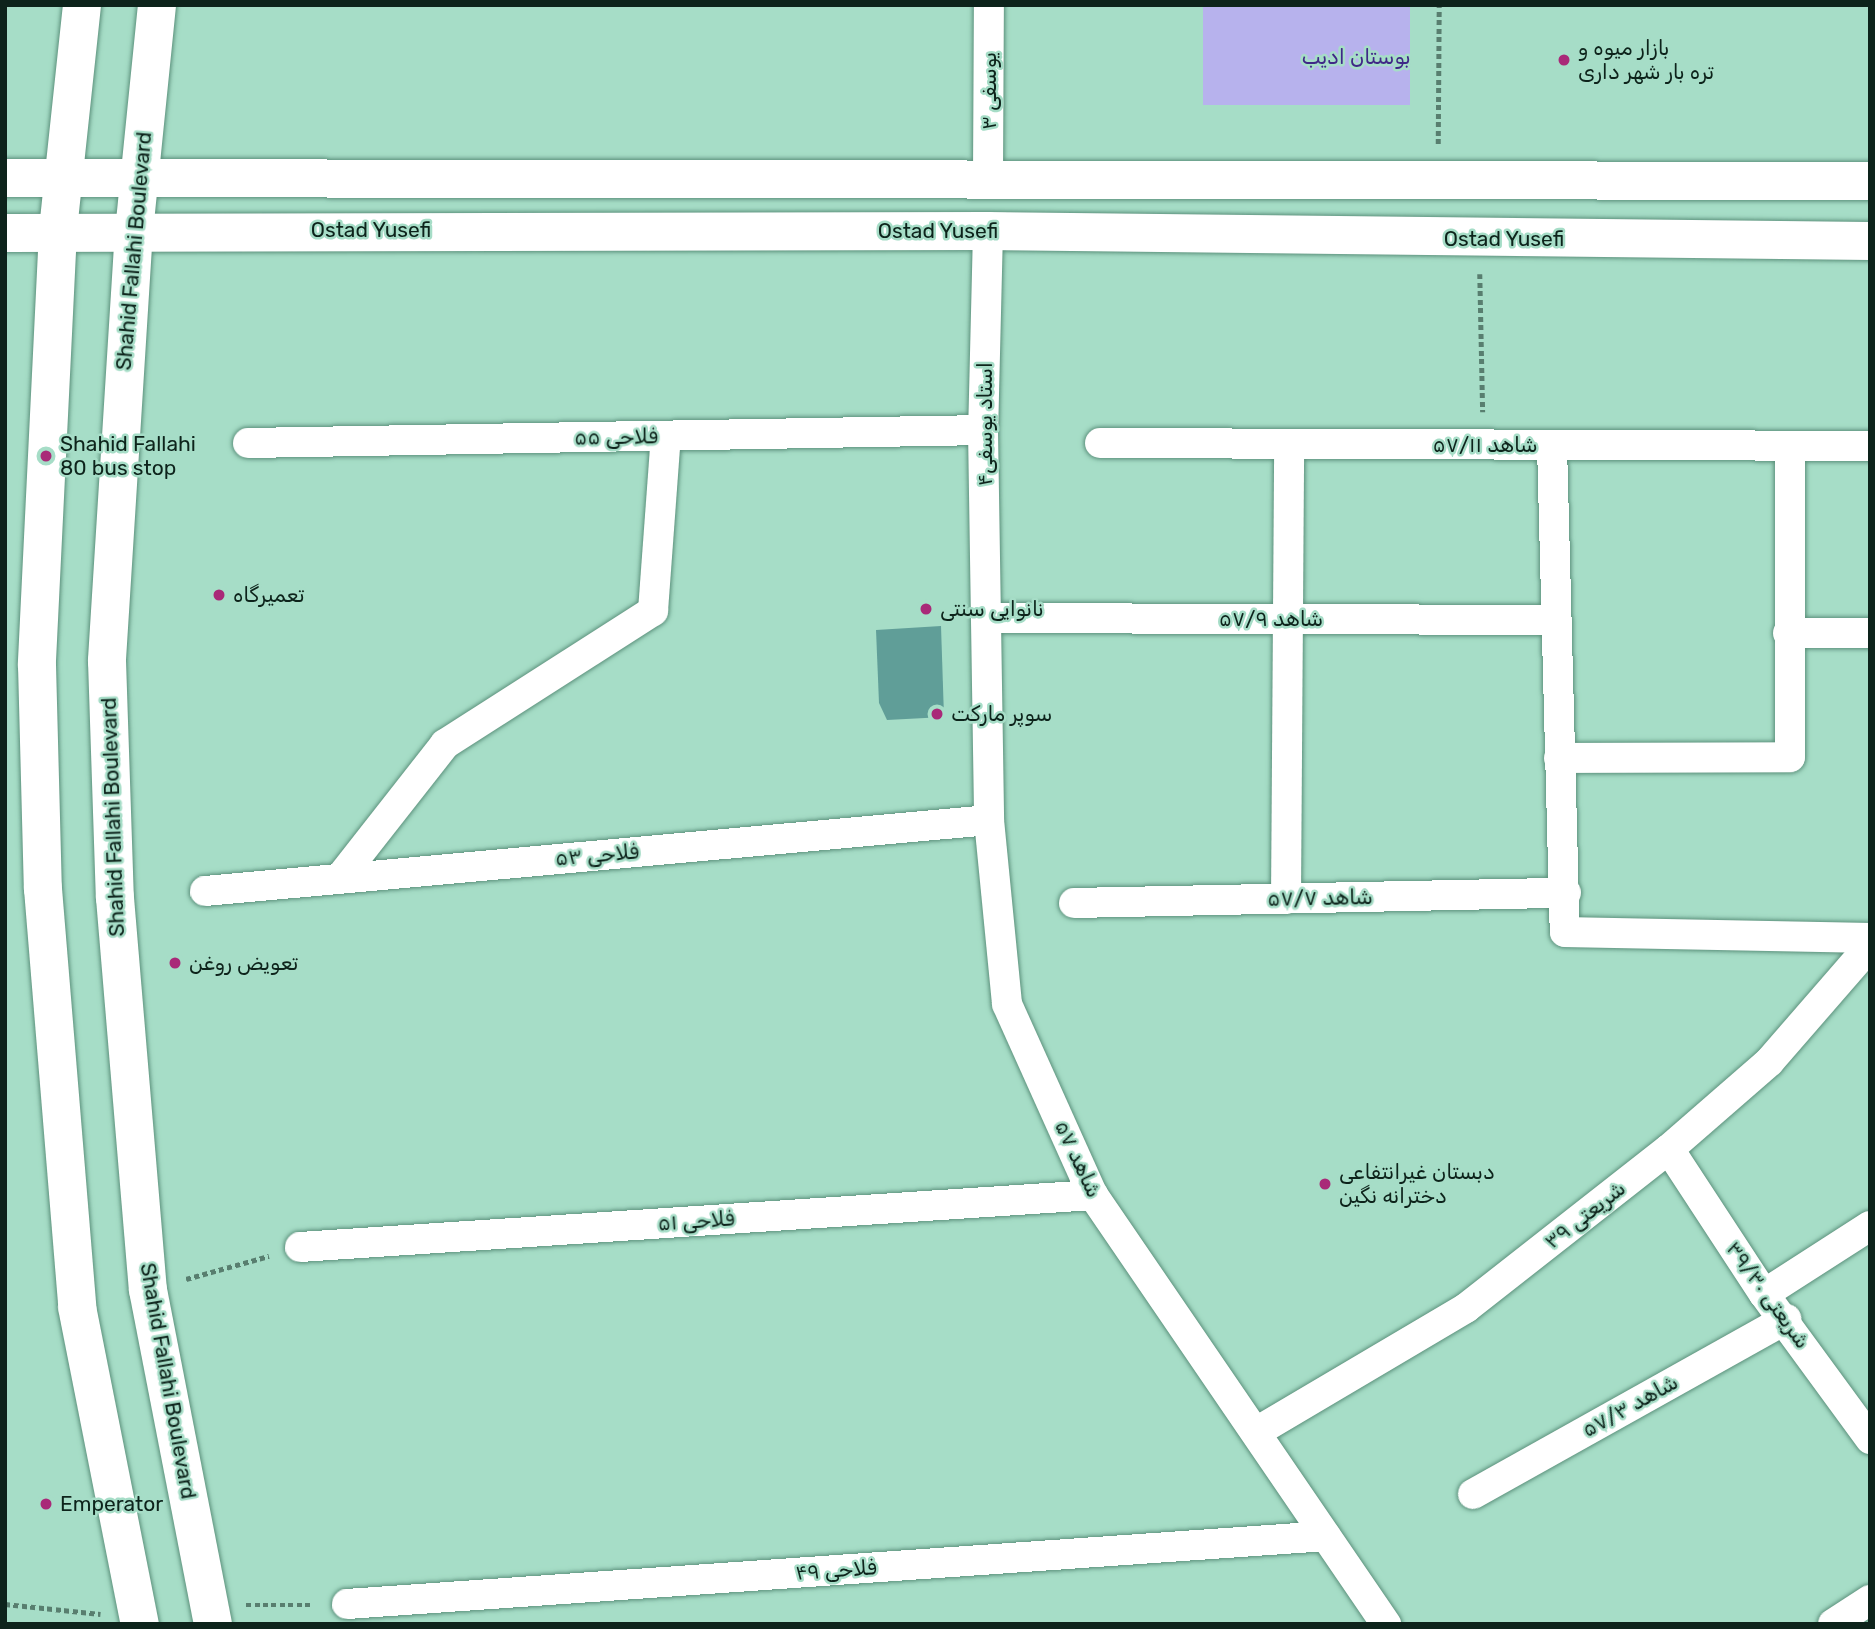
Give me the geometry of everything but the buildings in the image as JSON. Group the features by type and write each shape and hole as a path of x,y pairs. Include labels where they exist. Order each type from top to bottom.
{"street":[{"path":"82,5 58,231 37,664 43,889 78,1307 140,1621"},
{"name":"Shahid Fallahi Boulevard","path":"157,5 134,230 107,662 116,925 148,1290 211,1615"},
{"name":"یوسفی ۳","path":"988,176 989,5"},
{"path":"5,178 140,175 988,176 1870,181"},
{"path":"988,176 988,231"},
{"name":"Ostad Yusefi","path":"5,233 134,230 988,231 1479,239 1870,241"},
{"name":"استاد یوسفی۴","path":"986,618 983,430 988,231"},
{"name":"فلاحی ۵۵","path":"248,443 983,430"},
{"path":"340,878 445,744 653,611 666,436"},
{"name":"شاهد ۵۷/۱۱","path":"1100,443 1870,446"},
{"path":"1286,899 1289,444"},
{"path":"1552,445 1565,932 1870,938"},
{"path":"1559,758 1790,757 1790,446"},
{"name":"شاهد ۵۷/۹","path":"986,618 1556,620"},
{"name":"شاهد ۵۷","path":"986,618 989,820 1007,1004 1093,1195 1258,1431 1386,1624"},
{"path":"1788,633 1870,633"},
{"name":"فلاحی ۵۳","path":"205,891 989,820"},
{"name":"شاهد ۵۷/۷","path":"1074,903 1566,893"},
{"name":"شریعتی ۳۹","path":"1258,1431 1466,1308 1669,1149 1769,1062 1870,946"},
{"name":"شریعتی ۳۹/۳۰","path":"1669,1149 1764,1294 1786,1319 1870,1439"},
{"name":"فلاحی ۵۱","path":"300,1247 1093,1195"},
{"path":"1764,1294 1870,1226"},
{"name":"شاهد ۵۷/۳","path":"1473,1494 1786,1319"},
{"name":"فلاحی ۴۹","path":"347,1604 1326,1536"},
{"path":"1833,1624 1870,1600"}],"path":[{"path":"1437,180 1439,5"},
{"path":"1479,239 1483,445"},
{"path":"148,1290 300,1247"},
{"path":"5,1604 140,1621"},
{"path":"211,1615 347,1604"}],"green space":[{"name":"بوستان ادیب","path":"1203,5 1410,5 1410,105 1203,105"}],"place":[{"name":"بازار میوه و تره بار شهر داری","path":"1564,60"},
{"name":"Shahid Fallahi 80 bus stop","path":"46,456"},
{"name":"تعمیرگاه","path":"219,595"},
{"name":"نانوایی سنتی","path":"926,609"},
{"name":"سوپر مارکت","path":"937,714"},
{"name":"تعویض روغن","path":"175,963"},
{"name":"دبستان غیرانتفاعی دخترانه نگین","path":"1325,1184"},
{"name":"Emperator","path":"46,1504"}]}
